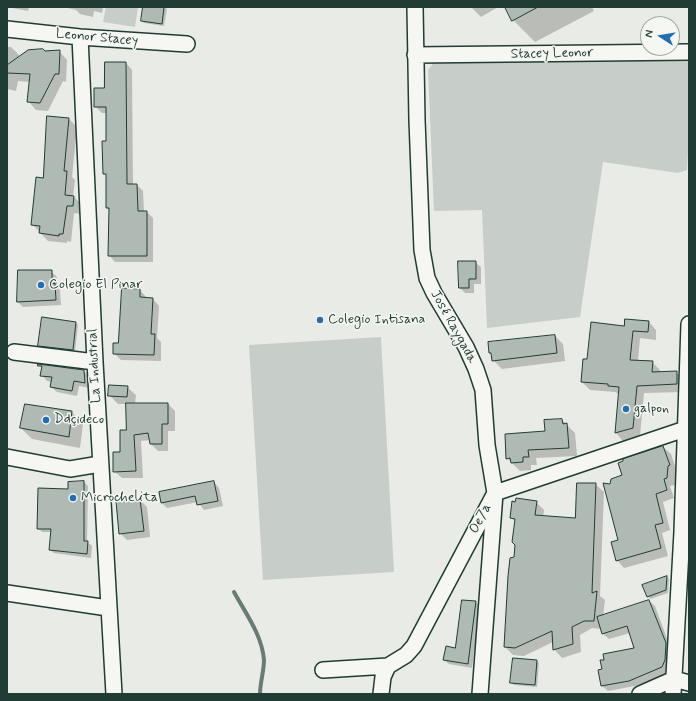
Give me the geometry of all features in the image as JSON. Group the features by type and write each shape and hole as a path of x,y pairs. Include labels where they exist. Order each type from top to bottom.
{"street":[{"name":"José Raygada","path":"415,7 415,55 423,257 427,278 434,293 466,347 476,369 483,390 487,445 495,493 480,694"},
{"name":"Leonor Stacey","path":"7,29 80,37 187,44"},
{"name":"La Industrial","path":"80,37 100,464 114,694"},
{"name":"Stacey Leonor","path":"415,55 689,52"},
{"path":"673,694 685,533 685,429 689,324"},
{"path":"14,352 95,362"},
{"name":"Oe7a","path":"388,666 406,654 414,646 495,493 685,429"},
{"path":"7,457 73,469 100,464"},
{"path":"7,594 108,608"},
{"path":"323,670 388,666 383,677 381,694"},
{"path":"640,694 674,679 689,683"}],"shaded area":[{"path":"106,7 138,7 135,27 103,22"},
{"path":"680,52 689,52 689,133 687,170 678,173 603,162 580,317 487,328 482,210 434,211 428,70 434,62 442,59 640,53 640,56 680,56"},
{"path":"381,337 394,572 263,580 249,345"}],"building":[{"path":"143,7 164,7 162,24 141,21"},
{"path":"505,7 538,7 512,21"},
{"path":"43,49 45,51 60,50 59,74 55,74 40,103 27,102 30,74 7,73 7,65 28,50"},
{"path":"105,62 126,62 127,184 137,184 138,211 147,211 147,256 108,256 109,208 106,208 106,174 103,174 102,141 106,141 106,107 94,107 94,88 104,88"},
{"path":"47,116 69,118 64,171 67,171 65,195 74,196 73,206 67,206 63,234 59,234 59,236 39,233 40,226 31,225 36,177 43,178"},
{"path":"458,261 476,261 476,279 469,279 469,288 459,288"},
{"name":"Colegio El Pinar","path":"18,270 52,270 52,284 55,283 56,300 17,302"},
{"path":"122,288 140,289 140,297 153,298 151,334 155,334 154,355 113,354 113,343 118,343"},
{"path":"42,317 76,322 73,350 38,346"},
{"path":"625,319 649,321 648,332 633,331 630,360 653,361 652,372 677,371 677,384 637,386 633,428 615,433 619,387 608,386 608,384 581,382 583,359 587,359 591,322 624,326"},
{"path":"555,335 557,353 492,361 491,353 489,353 488,342"},
{"path":"38,364 84,370 85,383 74,381 72,391 50,387 52,377 40,376 42,366 38,366"},
{"path":"109,385 128,386 127,397 108,396"},
{"path":"126,403 168,403 168,424 162,424 162,444 150,444 148,433 134,435 136,471 113,472 113,452 120,452 120,430 126,430"},
{"name":"Ddçideco","path":"25,404 72,411 69,437 20,428"},
{"path":"562,419 563,424 567,423 569,448 528,450 529,457 523,457 523,462 511,463 510,458 506,459 505,434 545,431 544,420"},
{"path":"663,446 670,465 668,466 667,478 664,479 667,490 656,494 663,523 655,525 661,548 616,561 611,542 618,540 603,483 610,484 611,479 622,475 618,463 623,461 623,459"},
{"path":"84,481 84,541 88,541 87,554 49,550 51,529 37,529 38,488 68,489 68,482"},
{"path":"214,481 218,501 197,505 195,496 161,503 159,492"},
{"path":"577,483 596,483 592,593 597,591 594,621 584,621 572,627 573,644 553,650 552,631 515,648 504,647 508,576 510,558 514,557 515,545 512,542 515,519 510,518 512,501 515,502 516,498 537,501 535,515 575,518"},
{"path":"140,499 144,531 119,534 116,501"},
{"path":"667,576 666,590 647,597 642,585"},
{"path":"462,600 476,601 468,664 443,660 446,646 455,648"},
{"path":"649,600 666,643 665,660 662,667 629,681 601,686 598,670 602,669 600,660 604,660 603,654 634,648 627,626 602,634 597,617"},
{"path":"513,658 537,660 535,685 510,683"}],"waterway":[{"path":"234,592 257,633 263,651 264,664 260,694"}],"place":[{"name":"Colegio El Pinar","path":"41,285"},
{"name":"Colegio Intisana","path":"320,320"},
{"name":"galpon","path":"626,409"},
{"name":"Ddçideco","path":"46,420"},
{"name":"Microchelita","path":"73,498"}]}
